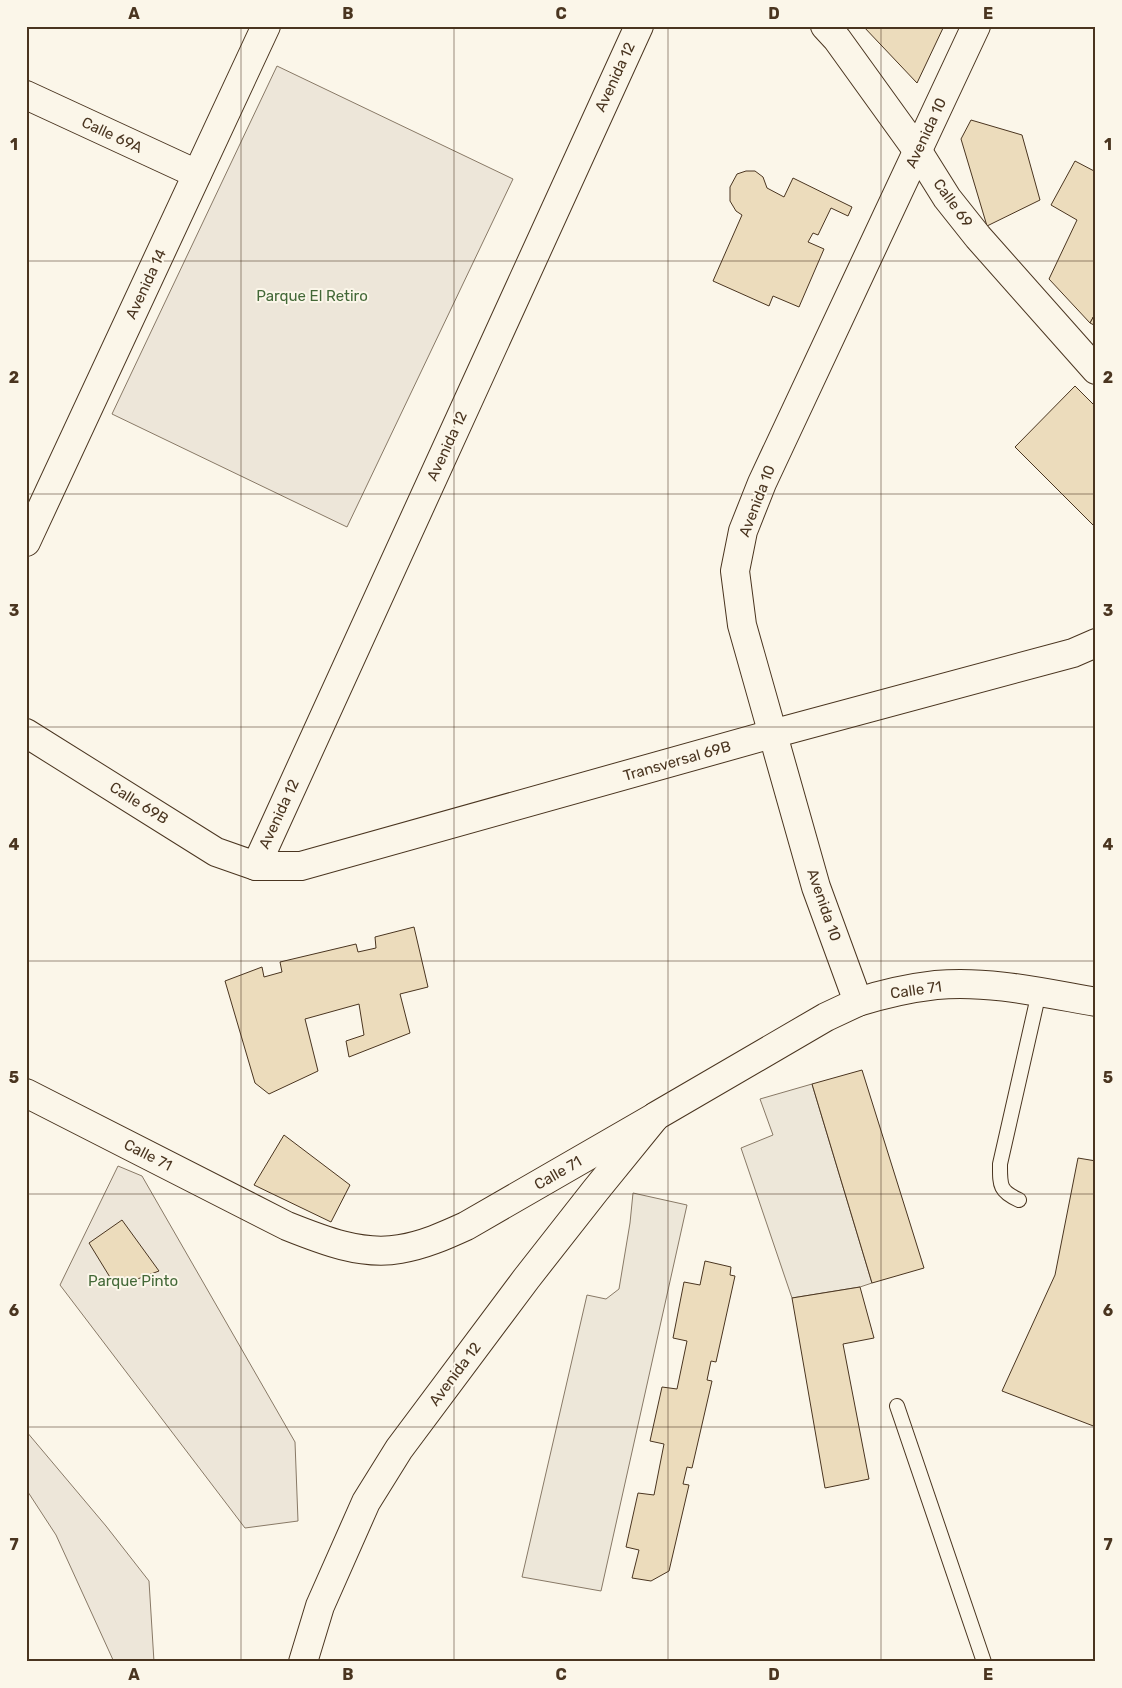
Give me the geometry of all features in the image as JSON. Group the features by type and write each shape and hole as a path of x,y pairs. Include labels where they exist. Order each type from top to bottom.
{"street":[{"name":"Avenida 14","path":"26,542 266,26"},
{"name":"Avenida 12","path":"256,866 639,26"},
{"name":"Calle 69","path":"825,26 837,39 917,150 948,198 978,237 1096,370"},
{"name":"Avenida 10","path":"858,1002 816,887 772,734 742,624 735,571 743,531 762,483 976,26"},
{"name":"Calle 69A","path":"26,95 197,174"},
{"name":"Transversal 69B","path":"256,866 301,866 772,734 1073,654 1096,643"},
{"name":"Calle 69B","path":"26,733 216,852 256,866"},
{"name":"Calle 71","path":"26,1093 287,1226 323,1240 365,1250 399,1250 441,1237 466,1226 826,1018 858,1002 888,993 937,985 985,985 1096,1002"},
{"name":"Avenida 12","path":"303,1662 320,1606 366,1502 399,1449 594,1191 656,1116"}],"lane":[{"path":"1019,1200 1005,1193 1002,1188 1000,1183 1000,1164 1039,992"},
{"path":"897,1406 984,1662"}],"green space":[{"name":"Parque El Retiro","path":"277,66 513,179 347,527 112,414"},
{"name":"Parque Pinto","path":"118,1166 142,1176 295,1442 298,1521 245,1528 60,1285"},
{"path":"26,1431 106,1526 149,1581 154,1662 114,1662 56,1535 26,1489"}],"shaded area":[{"path":"812,1084 872,1283 860,1287 792,1298 741,1148 773,1135 760,1099"},
{"path":"633,1193 687,1205 601,1591 522,1577 587,1295 606,1299 619,1289"}],"building":[{"path":"863,26 944,26 917,83"},
{"path":"971,120 1022,135 1040,200 987,226 961,139"},
{"path":"1075,161 1096,172 1096,312 1090,323 1049,279 1077,220 1051,205"},
{"path":"755,171 763,177 767,188 784,197 793,178 852,207 848,216 831,208 818,235 813,233 808,242 824,249 799,307 773,296 769,306 713,281 742,215 736,211 730,201 730,187 737,174"},
{"path":"1096,312 1096,326 1090,323"},
{"path":"1075,386 1096,407 1096,528 1015,447"},
{"path":"414,927 428,987 400,994 410,1033 349,1057 346,1041 364,1035 359,1004 305,1019 318,1071 269,1094 255,1083 225,981 262,967 264,977 282,972 280,962 356,944 358,952 376,948 375,937"},
{"path":"862,1070 924,1268 872,1283 812,1084"},
{"path":"284,1135 350,1185 331,1222 254,1185"},
{"path":"1078,1158 1096,1161 1096,1427 1002,1391 1055,1275"},
{"path":"122,1220 159,1271 116,1287 89,1243"},
{"path":"705,1261 731,1267 730,1275 735,1276 716,1362 711,1361 707,1380 712,1381 692,1468 687,1467 683,1484 689,1485 669,1571 651,1581 632,1578 639,1550 626,1547 638,1493 654,1495 664,1444 650,1441 662,1387 677,1389 687,1341 673,1338 684,1282 700,1285"},
{"path":"860,1287 874,1338 843,1344 869,1479 825,1488 792,1298"}]}
